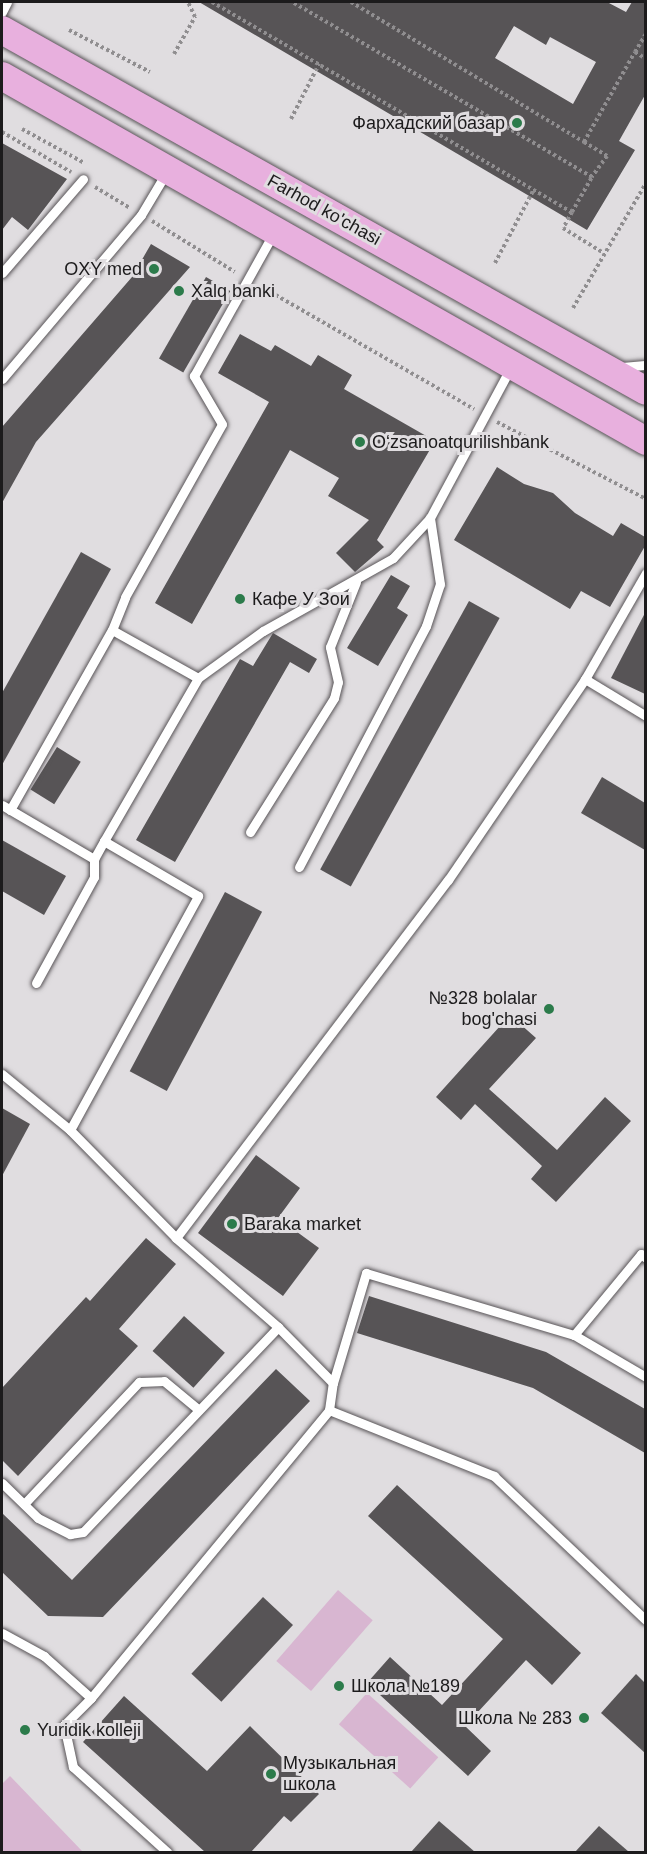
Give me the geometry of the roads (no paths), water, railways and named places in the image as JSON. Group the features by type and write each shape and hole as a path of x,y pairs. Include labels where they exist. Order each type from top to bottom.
{"main road":[{"name":"Farhod ko'chasi","path":"2,30 645,391"},
{"path":"2,76 512,365 641,429"}],"lane":[{"path":"2,12 8,2"},
{"path":"2,379 141,214 168,171"},
{"path":"2,273 83,180"},
{"path":"10,810 112,630 125,597 222,424 194,376 275,231"},
{"path":"36,983 94,877 94,859 198,678 263,631 356,582 393,558 430,518 487,417 512,365"},
{"path":"599,365 645,365"},
{"path":"299,867 426,626 440,584 430,518"},
{"path":"176,1238 448,880 585,679 645,573"},
{"path":"250,832 334,698 338,682 330,647 356,582"},
{"path":"112,630 198,678"},
{"path":"585,679 645,716"},
{"path":"2,805 94,859"},
{"path":"70,1130 198,896 104,842"},
{"path":"2,1074 70,1130 176,1238 278,1327 333,1383"},
{"path":"574,1335 641,1254 645,1258"},
{"path":"167,1852 73,1767 64,1725 91,1698 329,1410 333,1383 366,1273 574,1335 645,1377"},
{"path":"2,1483 38,1518 70,1534 83,1532 278,1327"},
{"path":"24,1504 139,1382 164,1381 199,1410"},
{"path":"329,1410 494,1476 645,1620"},
{"path":"2,1633 44,1656 91,1698"}],"place":[{"name":"Фархадский базар","path":"517,123"},
{"name":"OXY med","path":"154,269"},
{"name":"Xalq banki","path":"179,291"},
{"name":"Oʻzsanoatqurilishbank","path":"360,442"},
{"name":"Кафе У Зои","path":"240,599"},
{"name":"№328 bolalar bog'chasi","path":"549,1009"},
{"name":"Baraka market","path":"232,1224"},
{"name":"Школа №189","path":"339,1686"},
{"name":"Школа № 283","path":"584,1718"},
{"name":"Yuridik kolleji","path":"25,1730"},
{"name":"Музыкальная школа","path":"271,1774"}]}
